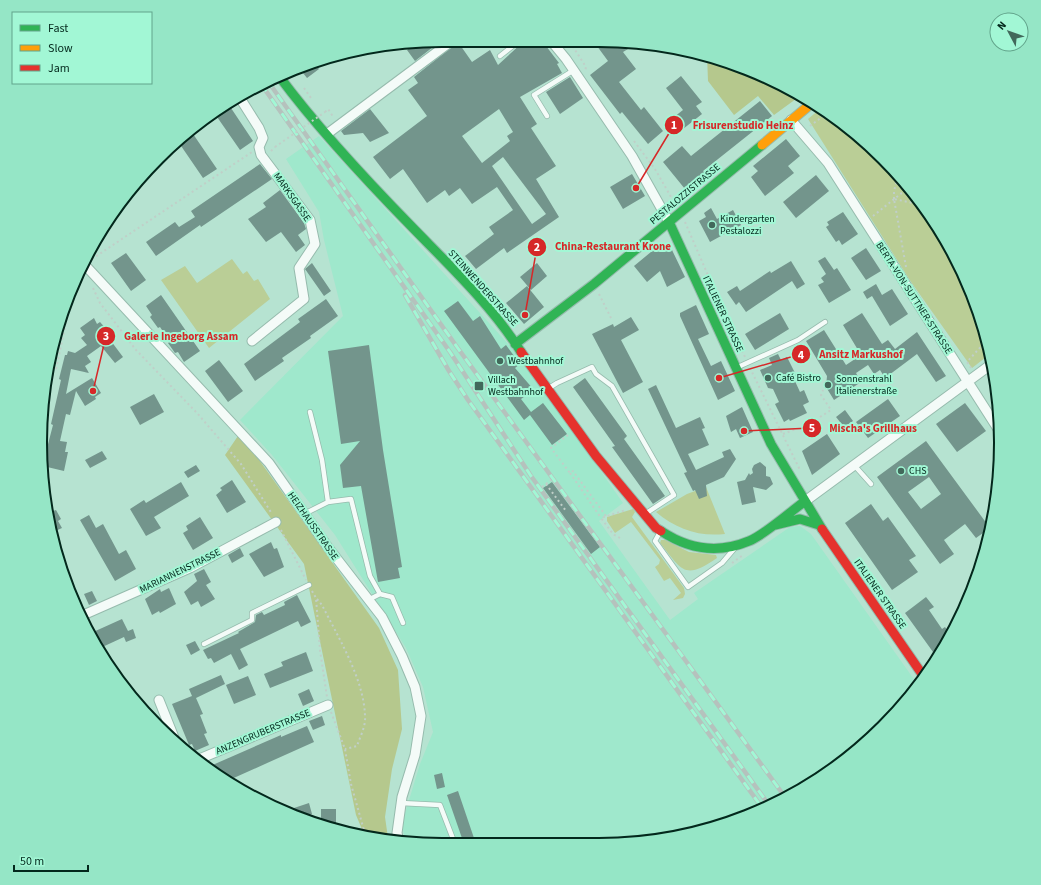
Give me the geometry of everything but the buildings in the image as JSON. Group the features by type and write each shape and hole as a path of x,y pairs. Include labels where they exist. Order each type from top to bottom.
{"street":[{"path":"326,134 444,47"},
{"name":"ITALIENER STRASSE","path":"556,47 574,70 632,156 669,222 771,444 804,502 920,672"},
{"name":"STEINWENDERSTRASSE","path":"283,81 326,134 376,190 489,309 507,330 515,344 596,456 643,514 660,531 671,538 688,545 707,549 723,549 750,541 804,502"},
{"name":"MARKSGASSE","path":"242,102 259,128 263,138 259,147 261,155 310,220 315,244 299,268 304,299 252,341"},
{"name":"PESTALOZZISTRASSE","path":"515,344 594,284 807,107"},
{"name":"BERTA-VON-SUTTNER-STRASSE","path":"791,120 828,163 993,421"},
{"name":"HEIZHAUSSTRASSE","path":"88,268 269,463 304,514 382,617 402,656 415,687 421,716 415,755 401,803 398,836"},
{"path":"804,502 987,368"},
{"path":"770,527 800,519 819,525"},
{"name":"MARIANNENSTRASSE","path":"86,614 190,568 276,522"},
{"path":"159,700 171,729"},
{"name":"ANZENGRUBERSTRASSE","path":"204,757 328,705"}],"lane":[{"path":"500,56 511,47"},
{"path":"547,116 534,95 574,70"},
{"path":"736,368 798,340 825,322"},
{"path":"548,389 557,383 592,367 596,374 612,386 674,495 643,514"},
{"path":"310,412 322,460 328,502"},
{"path":"854,465 871,484"},
{"path":"304,514 328,502 351,499 370,576 380,594"},
{"path":"660,531 655,541 688,587 722,563 737,546"},
{"path":"204,644 252,620 252,613 309,585"},
{"path":"368,600 380,594 392,597 403,623"},
{"path":"401,803 440,805 453,838"}],"path":[{"path":"275,157 270,150 328,109 335,120"},
{"path":"810,126 822,117"},
{"path":"93,259 259,147"},
{"path":"896,182 894,199 907,270"},
{"path":"871,217 904,191"},
{"path":"894,199 913,204"},
{"path":"597,290 611,318"},
{"path":"967,362 982,346"},
{"path":"963,356 972,368 968,370"},
{"path":"820,417 831,410 822,395 822,390"},
{"path":"783,434 796,429"},
{"path":"569,434 550,448 613,534 620,538"},
{"path":"570,474 573,471 606,516"},
{"path":"542,487 551,480"},
{"path":"546,484 566,510"},
{"path":"601,518 630,509 635,504"},
{"path":"730,565 748,552"},
{"path":"316,598 322,604 359,685 364,710 365,717 357,746 345,749"},
{"path":"358,829 363,828"}],"shaded area":[{"path":"707,62 750,77 795,100 774,115 758,96 734,115 708,81"},
{"path":"816,113 859,145 896,182 927,223 941,245 964,291 981,340 985,358 972,368 911,282 808,119"},
{"name":"Villach Westbahnhof","path":"319,136 510,346 546,393 623,503 599,521 670,620 698,599 694,593 790,527 800,526 811,534 914,680 896,703 859,740 818,771 796,785 750,808 701,825 650,835 598,838 442,838 404,836 402,823 420,764 433,732 423,687 406,648 335,535 272,455 240,420 343,316 324,240 319,212 286,159"},
{"path":"232,259 243,274 247,271 254,281 258,279 270,299 209,348 161,280 185,266 197,283"},
{"path":"240,433 379,628 398,670 402,729 392,769 385,817 387,834 362,829 356,815 304,564 225,455"},
{"path":"706,487 725,534 715,535 697,533 672,523 656,512 687,494"},
{"path":"633,509 635,512 632,517 684,588 685,594 683,598 673,600 681,593 670,578 664,581 655,567 659,564 660,560 631,522 615,533 607,521 607,517"},
{"path":"661,540 665,540 689,552 716,555 717,558 697,569 684,569 679,566 667,552 660,543"}],"railway":[{"path":"272,86 457,347 782,792"},
{"path":"265,90 450,352 531,476 766,800"},
{"path":"405,295 449,371 468,400 759,804"}],"traffic: fast":[{"path":"283,81 310,116 343,154 484,303 510,335 521,352"},
{"path":"515,344 594,284 762,145"},
{"path":"669,222 771,444 822,529"},
{"path":"661,531 693,546 715,548 737,545 755,538 804,502"},
{"path":"775,525 800,519 819,525"}],"traffic: slow":[{"path":"762,145 807,107"}],"traffic: jam":[{"path":"521,352 596,456 656,528 661,531"},
{"path":"822,529 920,672"}],"place":[{"name":"Frisurenstudio Heinz","path":"636,188"},
{"name":"Kindergarten Pestalozzi","path":"712,225"},
{"name":"China-Restaurant Krone","path":"525,315"},
{"name":"Westbahnhof","path":"500,361"},
{"name":"Ansitz Markushof","path":"719,378"},
{"name":"Café Bistro","path":"768,378"},
{"name":"Sonnenstrahl Italienerstraße","path":"828,385"},
{"name":"Villach Westbahnhof","path":"479,386"},
{"name":"Galerie Ingeborg Assam","path":"93,391"},
{"name":"Mischa's Grillhaus","path":"744,431"},
{"name":"CHS","path":"901,471"}]}
